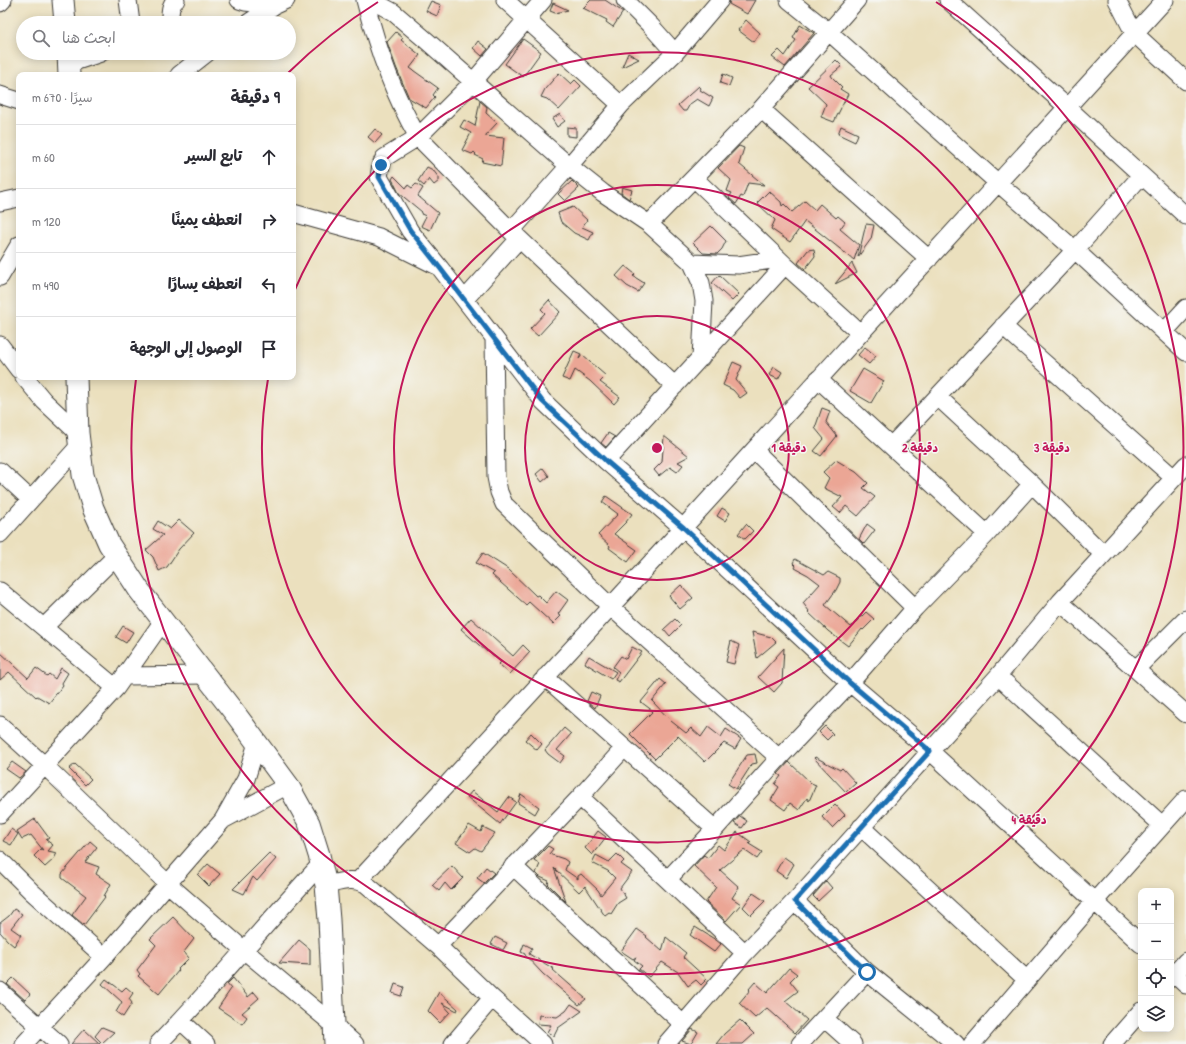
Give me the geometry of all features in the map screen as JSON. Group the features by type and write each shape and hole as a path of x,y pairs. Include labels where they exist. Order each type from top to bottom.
{"main road":[{"path":"63,0 65,16"},
{"path":"76,380 79,439 83,475 93,508 109,544 139,590 206,675 288,786 309,823 326,885 335,1035"}],"street":[{"path":"0,3 3,0"},
{"path":"128,0 129,16"},
{"path":"170,16 173,2 176,0"},
{"path":"239,0 246,2 281,2"},
{"path":"365,0 371,25 386,69 408,120 418,137 515,235 675,386"},
{"path":"371,0 397,6 473,82 569,166 602,193 649,224 692,263 701,283 704,302 701,358"},
{"path":"505,0 621,105"},
{"path":"542,0 473,82 418,137 384,158 379,177 410,230 465,299 542,401 606,461 684,528 850,683 930,751 1138,941"},
{"path":"625,0 675,53"},
{"path":"465,299 569,166 621,105 675,53 720,0"},
{"path":"789,0 828,32 1075,250 1186,352"},
{"path":"649,224 761,109 857,0"},
{"path":"948,0 1186,216"},
{"path":"1117,0 1134,33 1186,80"},
{"path":"359,880 684,528 1165,0"},
{"path":"259,16 281,2"},
{"path":"68,64 80,60"},
{"path":"183,72 198,60"},
{"path":"0,95 16,100"},
{"path":"761,109 929,258"},
{"path":"891,446 1075,250 1141,176"},
{"path":"694,178 860,334"},
{"path":"0,202 16,199"},
{"path":"296,214 379,237 440,268"},
{"path":"0,277 16,250"},
{"path":"692,263 738,264 782,262"},
{"path":"606,461 701,358 782,262"},
{"path":"1164,332 1186,308"},
{"path":"1003,326 1174,478"},
{"path":"494,338 496,477 499,492 504,504 611,607 779,758"},
{"path":"0,345 16,366"},
{"path":"0,534 79,439 26,380"},
{"path":"818,380 987,534"},
{"path":"938,397 1032,484 1103,554"},
{"path":"754,450 915,608"},
{"path":"666,1044 745,953 795,901 998,676 1060,602 1103,554 1186,465"},
{"path":"0,471 30,499"},
{"path":"668,879 850,683 915,608 987,534 1032,484"},
{"path":"44,627 116,556"},
{"path":"0,591 44,627 120,682 206,675"},
{"path":"1060,602 1186,714"},
{"path":"1136,669 1186,619"},
{"path":"0,814 120,682 163,621"},
{"path":"998,676 1162,825"},
{"path":"545,677 715,829"},
{"path":"0,725 168,884 245,951 335,1035 355,1044"},
{"path":"24,1044 104,957 223,820 246,779 257,743"},
{"path":"438,946 580,797 624,748"},
{"path":"223,820 288,786"},
{"path":"580,797 745,953"},
{"path":"972,1044 1094,902 1186,799"},
{"path":"861,827 1027,980"},
{"path":"0,860 32,892 104,957"},
{"path":"158,1044 245,951 321,864"},
{"path":"513,866 684,1024"},
{"path":"326,885 352,880 359,880 366,884 438,946 543,1044"},
{"path":"795,901 867,972 956,1044"},
{"path":"1176,977 1186,961"},
{"path":"800,1044 825,1019 867,972"},
{"path":"0,991 59,1044"},
{"path":"453,1044 492,998"},
{"path":"1112,1044 1138,1014"},
{"path":"825,1019 853,1044"},
{"path":"181,1021 206,1044"}],"building":[{"path":"591,0 605,0 623,12 613,27 606,22 607,20 583,8"},
{"path":"730,0 755,0 747,14 729,4"},
{"path":"431,1 441,5 437,16 426,11"},
{"path":"553,3 568,10 555,13 550,11"},
{"path":"746,20 760,33 754,42 738,30"},
{"path":"800,25 814,33 785,67 772,57 779,50 785,56 796,40 793,38"},
{"path":"396,32 403,38 401,40 420,55 410,68 438,88 433,95 435,97 426,108 409,98 396,67 387,42"},
{"path":"523,39 541,52 523,77 505,64"},
{"path":"478,41 488,49 482,56 473,48"},
{"path":"628,53 639,59 622,67"},
{"path":"836,60 842,66 831,75 842,87 840,89 848,94 834,122 821,117 826,104 808,87"},
{"path":"559,73 571,84 575,80 581,86 559,110 547,99 541,97 545,89"},
{"path":"723,74 732,78 729,86 720,83"},
{"path":"699,86 701,88 700,90 713,98 709,106 697,99 690,104 686,111 683,111 678,105"},
{"path":"480,101 487,107 486,113 497,123 485,136 504,138 501,166 482,162 483,159 475,155 476,154 474,152 472,154 462,150 471,133 460,127 464,120 475,126"},
{"path":"560,114 565,121 557,127 552,119"},
{"path":"841,126 858,134 855,142 838,134"},
{"path":"567,127 576,128 576,137 567,136"},
{"path":"375,129 382,135 375,143 368,137"},
{"path":"739,146 744,148 739,164 764,185 748,183 743,197 741,196 736,204 729,198 732,193 727,191 731,180 718,168"},
{"path":"427,167 433,170 439,178 439,181 434,185 429,179 424,186 418,181"},
{"path":"394,176 406,188 408,185 412,188 416,184 423,188 418,196 438,213 430,230 421,226 426,216 421,214 422,212 399,193 392,179"},
{"path":"572,181 579,188 565,201 558,194"},
{"path":"622,187 632,190 629,199 621,193"},
{"path":"769,191 781,202 782,206 784,204 792,212 805,201 815,210 820,204 836,218 838,216 845,222 840,229 859,245 854,260 805,221 790,242 771,229 775,220 757,203"},
{"path":"573,207 587,220 582,227 593,232 589,240 574,233 561,222 558,213"},
{"path":"866,224 874,225 871,239 858,257"},
{"path":"711,226 726,241 722,249 717,254 703,253 693,243"},
{"path":"814,249 815,256 805,269 798,263 808,250"},
{"path":"852,263 857,273 835,284"},
{"path":"625,266 635,274 633,276 644,283 638,292 627,286 616,276"},
{"path":"719,275 739,294 732,301 712,283"},
{"path":"549,300 560,312 538,336 530,329 545,313 541,309"},
{"path":"865,347 876,356 869,364 858,355"},
{"path":"574,351 581,354 579,359 582,355 606,376 600,382 620,397 614,404 590,381 575,370 570,381 562,378"},
{"path":"733,362 742,366 736,380 747,393 740,398 733,390 723,385"},
{"path":"774,367 782,372 778,379 769,375"},
{"path":"863,369 884,381 871,403 850,391"},
{"path":"822,408 830,411 826,422 837,436 821,456 814,451 824,439 815,428"},
{"path":"608,433 615,437 606,447 601,443"},
{"path":"664,436 689,456 678,462 683,465 677,472 670,467 659,476 654,470 662,462"},
{"path":"836,460 856,472 868,483 863,488 875,497 858,516 846,506 840,513 833,507 842,497 824,488 829,478 823,472"},
{"path":"543,468 549,476 542,482 536,474"},
{"path":"606,496 632,514 614,534 637,550 628,562 609,548 610,546 598,535 618,514 602,502"},
{"path":"722,508 730,513 725,521 717,516"},
{"path":"179,520 194,533 179,549 167,567 159,571 153,557 146,550 163,535 153,529 158,521 170,529"},
{"path":"746,524 753,531 745,539 738,534"},
{"path":"867,524 875,530 864,544 859,539"},
{"path":"483,553 508,569 536,596 538,595 546,603 556,591 568,600 558,614 561,616 553,624 529,602 526,605 492,575 494,573 476,563"},
{"path":"795,559 824,575 828,572 840,578 840,582 836,590 825,605 851,627 866,612 874,619 863,630 862,629 848,646 828,631 808,612 809,611 803,603 820,584 795,568 796,566 793,563"},
{"path":"681,585 693,598 680,609 669,596"},
{"path":"471,618 513,656 523,645 530,652 510,674 499,664 501,662 461,629"},
{"path":"675,619 681,625 670,636 664,629"},
{"path":"123,626 133,632 126,643 116,637"},
{"path":"752,632 771,637 776,642 757,658"},
{"path":"731,641 739,645 734,664 726,662"},
{"path":"632,647 642,652 619,682 615,680 619,672 613,667 621,656 626,659"},
{"path":"784,648 782,683 774,692 758,677"},
{"path":"0,652 28,678 36,668 47,676 49,674 55,679 61,668 68,673 62,683 63,685 49,703 37,696 36,697 9,672 0,680"},
{"path":"589,656 616,672 611,679 585,663"},
{"path":"660,679 666,684 652,701 671,721 686,733 691,728 701,737 708,727 721,737 726,729 741,739 735,749 724,743 705,762 678,736 655,759 630,734 653,711 641,702"},
{"path":"591,692 600,696 595,708 587,701"},
{"path":"825,726 833,734 827,740 819,732"},
{"path":"564,728 571,734 557,750 565,756 560,763 545,750"},
{"path":"531,733 542,744 537,750 525,740"},
{"path":"755,754 757,763 752,764 736,789 728,784 747,755"},
{"path":"815,757 840,770 842,768 856,783 846,792 814,758"},
{"path":"12,762 26,772 19,778 6,769"},
{"path":"789,762 811,783 816,785 809,801 807,798 799,810 790,803 785,810 771,800 779,787 775,784 781,776 778,774"},
{"path":"75,764 91,779 85,785 69,769"},
{"path":"472,791 498,812 509,797 516,802 500,824 467,797"},
{"path":"521,794 539,807 535,814 518,803"},
{"path":"835,804 845,815 832,828 822,817"},
{"path":"740,816 747,821 742,828 734,823"},
{"path":"35,819 49,838 46,840 53,845 48,851 57,853 54,859 45,867 34,856 41,849 43,850 31,835 22,839 17,831"},
{"path":"469,825 481,832 483,827 495,833 481,851 475,848 470,852 456,843"},
{"path":"11,829 18,834 11,845 3,841"},
{"path":"598,831 606,837 592,855 585,848"},
{"path":"737,832 751,842 749,844 762,852 757,859 744,850 720,870 739,887 732,898 741,904 726,921 706,902 716,887 694,866 704,855 708,858 718,845 724,850"},
{"path":"90,841 97,847 85,862 99,867 96,874 111,884 104,896 105,897 84,925 72,915 86,896 62,878 62,874"},
{"path":"548,846 553,849 549,854 564,859 568,862 565,870 578,879 578,876 581,874 598,890 601,895 615,878 608,871 592,863 596,855 609,862 617,854 624,861 621,864 632,872 620,888 626,898 618,903 611,914 609,913 605,916 585,886 579,892 554,868 566,902 548,884 549,881 540,877 536,873 540,864 534,860"},
{"path":"269,853 276,859 257,881 253,877 244,894 233,889"},
{"path":"784,857 794,864 786,878 776,871"},
{"path":"208,864 220,874 209,886 198,875"},
{"path":"452,866 463,878 451,890 445,883 439,891 432,885"},
{"path":"486,867 494,873 484,883 477,878"},
{"path":"826,881 832,888 818,901 813,896"},
{"path":"753,893 765,901 751,915 743,907"},
{"path":"14,909 22,914 11,928 21,935 14,946 0,932 0,923 9,916"},
{"path":"173,917 194,939 184,952 189,958 178,969 179,970 159,994 138,976 140,974 137,970 156,945 150,939"},
{"path":"695,927 721,944 714,952 690,935"},
{"path":"637,929 647,936 646,937 662,951 666,937 686,953 683,957 707,979 701,985 696,980 688,986 678,972 662,962 649,977 639,969 642,966 634,960 636,957 633,959 621,951"},
{"path":"495,937 507,943 503,950 491,944"},
{"path":"299,940 310,949 310,965 279,963"},
{"path":"524,944 532,948 529,954 554,969 553,970 586,999 579,1005 543,974 525,954 521,952"},
{"path":"789,968 797,974 790,981 798,991 785,1001 807,1020 795,1033 767,1008 755,1018 739,1003 755,982 767,993"},
{"path":"13,978 30,994 25,1000 7,984"},
{"path":"233,978 248,997 254,992 259,998 242,1013 247,1017 242,1024 218,1008 231,989 227,984"},
{"path":"106,979 122,991 126,987 133,993 129,999 132,1003 123,1017 116,1012 122,1002 102,984"},
{"path":"395,984 404,987 401,996 392,993"},
{"path":"439,992 458,1009 457,1011 442,1003 450,1012 440,1023 428,1011"},
{"path":"571,1004 582,1011 558,1028 554,1036 547,1032 551,1025 538,1024 539,1015 557,1017 566,1011"},
{"path":"740,1020 754,1034 743,1044 716,1044 724,1034"},
{"path":"102,1027 114,1032 102,1043 95,1036"},
{"path":"84,1029 100,1044 71,1044"},
{"path":"692,1029 698,1032 691,1044 682,1041"}],"route":[{"path":"381,165 379,177 410,230 542,401 606,461 684,528 850,683 930,751 795,901 867,972"}]}
